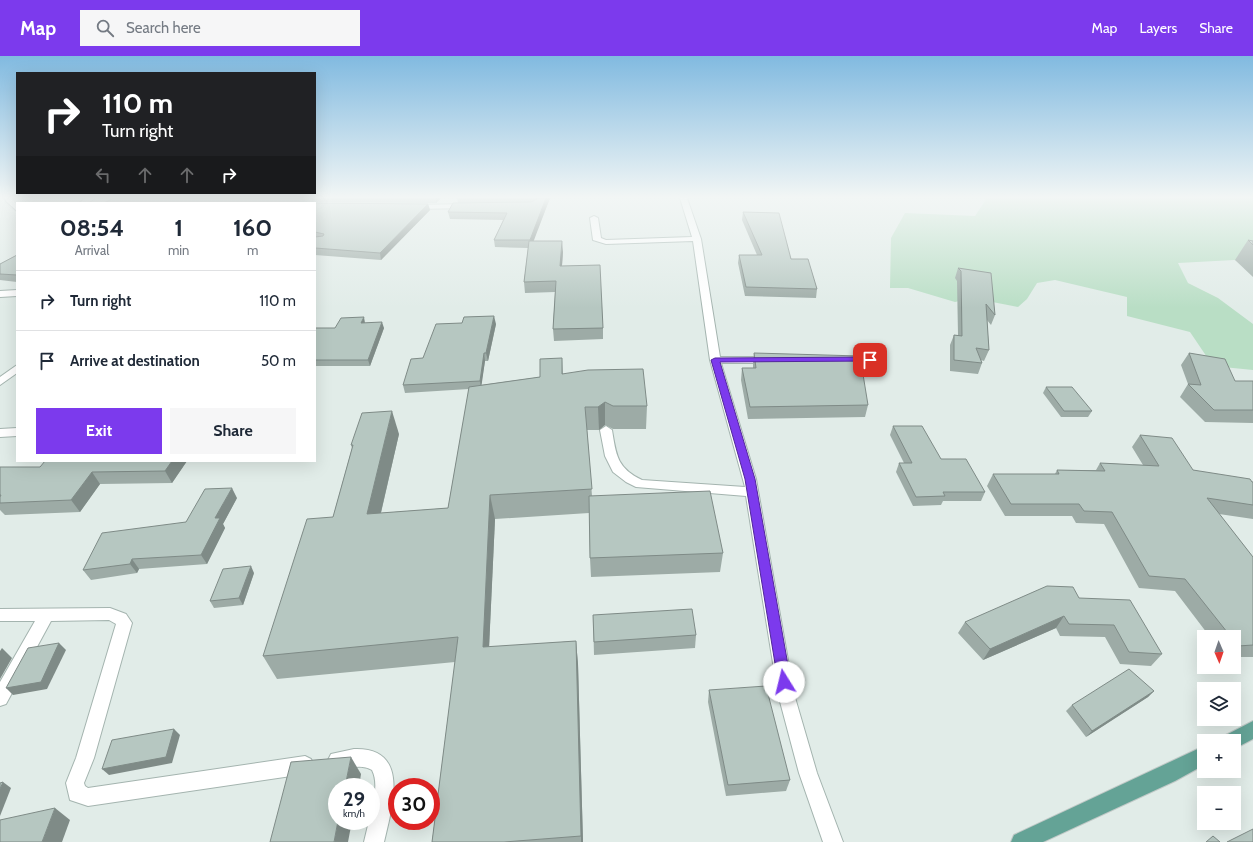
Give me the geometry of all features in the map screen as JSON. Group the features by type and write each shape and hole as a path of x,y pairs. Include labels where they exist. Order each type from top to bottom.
{"main road":[{"path":"1241,736 1253,730"},
{"path":"1020,842 1168,774 1197,759"}],"street":[{"path":"596,235 596,240 606,242 697,239"},
{"path":"696,235 715,360 750,479 786,694 808,773 833,841"},
{"path":"0,294 16,293"},
{"path":"715,360 777,360"},
{"path":"831,360 870,360"},
{"path":"0,382 16,369"},
{"path":"606,430 612,462 626,478 640,484 752,492"},
{"path":"0,433 16,432"},
{"path":"0,615 110,614 121,619 124,623 85,758 75,783 77,793 88,797 356,757 372,759 380,764 386,782 374,842"},
{"path":"0,698 46,615"}],"green space":[{"path":"893,235 1253,235 1253,262 1234,260 1178,263 1188,283 1218,298 1253,324 1253,370 1213,366 1190,332 1127,316 1127,297 1055,280 1037,283 1027,299 1018,307 972,298 955,302 908,288 890,288 891,238"}],"building":[{"path":"324,235 398,235 380,253 316,248 316,237"},
{"path":"497,235 532,235 530,240 494,240"},
{"path":"753,235 785,235 791,259 808,259 817,289 746,287 739,255 762,255"},
{"path":"529,241 562,241 560,266 600,265 603,328 553,329 556,281 524,282"},
{"path":"16,256 16,275 0,274 0,264"},
{"path":"958,268 991,273 995,315 986,304 989,350 976,348 982,363 954,360 954,335 962,336 961,271"},
{"path":"494,316 486,353 484,353 480,381 403,385 411,359 423,358 436,324 462,323 464,317"},
{"path":"364,317 361,323 382,322 368,360 316,360 316,328 335,328 341,318"},
{"path":"754,353 860,356 868,405 750,407 742,368 756,368"},
{"path":"1189,353 1225,359 1235,381 1253,381 1253,410 1214,410 1188,384 1201,385"},
{"path":"562,358 562,374 588,370 643,369 647,406 613,406 605,402 598,407 585,407 592,489 490,495 483,647 576,641 581,836 504,842 432,842 434,830 440,830 440,779 458,637 263,656 307,519 333,517 353,445 351,445 362,413 392,411 367,514 448,508 469,387 540,377 540,359"},
{"path":"1046,387 1072,387 1092,411 1064,411"},
{"path":"893,426 922,426 941,459 966,459 985,492 943,492 945,496 916,497 899,463 912,463"},
{"path":"1140,435 1172,438 1193,470 1250,479 1253,482 1253,505 1207,498 1253,557 1253,645 1241,646 1241,630 1225,630 1185,579 1149,576 1112,512 1084,511 1079,504 1011,504 993,474 1059,474 1057,470 1105,471 1100,463 1159,466"},
{"path":"44,462 171,462 165,471 92,472 71,500 0,503 0,467 40,467"},
{"path":"232,488 215,518 220,518 201,555 132,559 130,564 83,570 102,533 186,522 205,489"},
{"path":"710,491 723,553 590,558 589,496"},
{"path":"251,566 239,598 210,601 223,569"},
{"path":"1047,586 1073,587 1079,598 1130,600 1162,654 1129,652 1114,625 1069,624 1064,616 990,649 965,622"},
{"path":"692,609 696,635 594,642 593,615"},
{"path":"59,643 41,682 6,688 28,648"},
{"path":"1129,669 1154,691 1092,731 1072,705"},
{"path":"766,686 790,780 728,785 709,690"},
{"path":"174,729 166,757 102,769 112,740"},
{"path":"351,757 347,778 328,778 328,830 336,830 334,842 270,842 291,762"},
{"path":"55,808 42,842 0,842 0,820"},
{"path":"1253,829 1253,842 1227,842"},
{"path":"1213,836 1220,842 1206,842"}],"route":[{"path":"784,682 750,479 715,360 870,360"}]}
